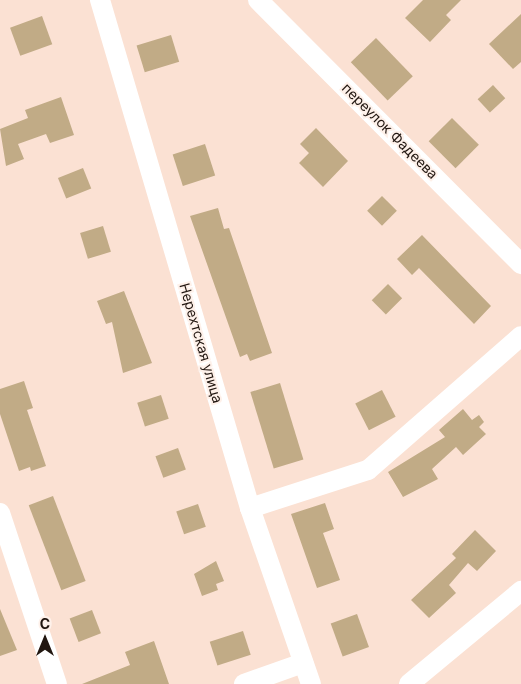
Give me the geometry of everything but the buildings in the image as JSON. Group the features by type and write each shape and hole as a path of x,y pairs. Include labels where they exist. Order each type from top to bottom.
{"street":[{"name":"Нерехтская улица","path":"100,0 250,508 311,684"},
{"name":"переулок Фадеева","path":"258,0 521,264"},
{"path":"250,508 368,470 424,426 521,336"},
{"path":"0,513 57,684"},
{"path":"409,684 521,591"},
{"path":"244,684 303,663"}]}
